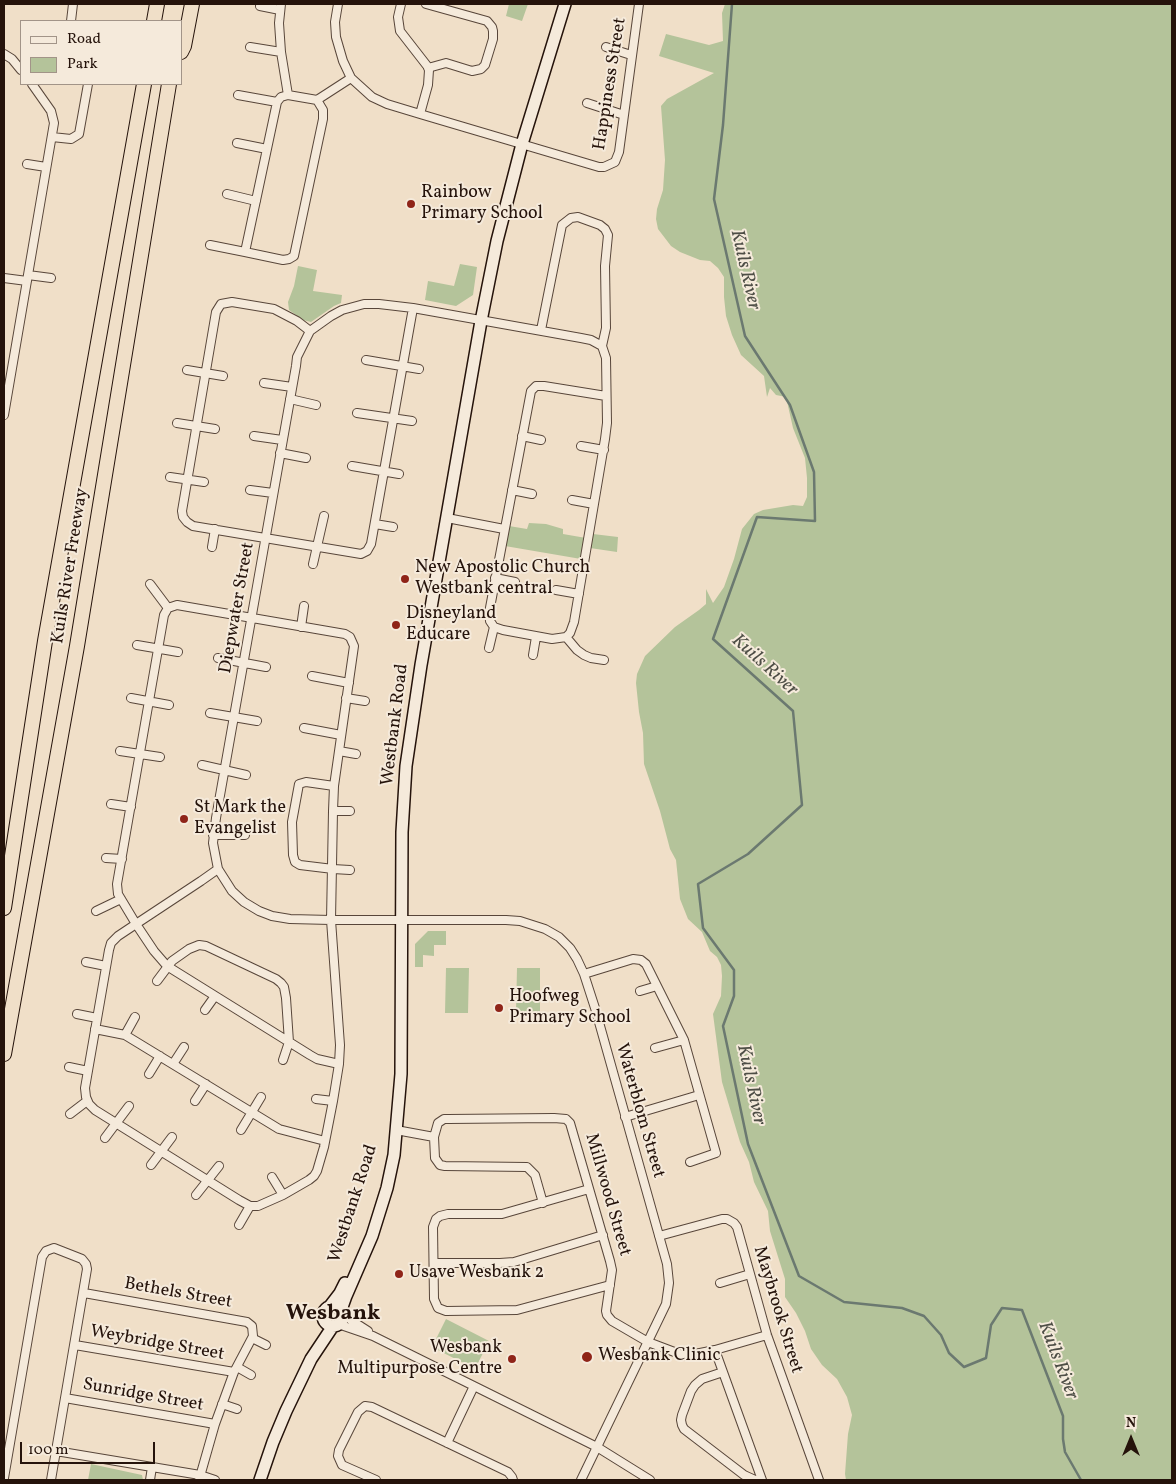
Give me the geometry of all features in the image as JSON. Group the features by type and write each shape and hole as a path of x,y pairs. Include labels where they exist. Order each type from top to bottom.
{"highway":[{"path":"147,20 149,4"},
{"path":"154,20 157,4"},
{"path":"180,20 183,4"},
{"path":"182,50 192,4"},
{"name":"Kuils River Freeway","path":"4,1054 77,646 169,85"},
{"name":"Kuils River Freeway","path":"4,908 47,631 142,88"}],"street":[{"path":"71,20 73,4"},
{"path":"338,4 335,22 336,37 343,61 351,78 372,97 387,104 522,144"},
{"path":"401,4 398,17 400,32 428,68 429,73 428,85 420,114"},
{"path":"426,4 486,22 494,31 494,39 485,65 481,69 472,71 446,64 428,68"},
{"name":"Westbank Road","path":"395,1134 366,1235 340,1293 330,1306 325,1308 323,1313 336,1319 377,1222 394,1155 400,1090 402,1036 402,832 406,766 421,665 481,321 499,232 522,144 565,4"},
{"name":"Happiness Street","path":"522,144 599,167 608,166 615,162 618,155 624,115 638,4"},
{"path":"260,6 281,7 279,23 281,52 288,95"},
{"path":"250,47 281,52"},
{"path":"606,48 631,55"},
{"path":"4,54 12,59 20,69"},
{"path":"245,252 277,102 281,97 288,95 317,100 351,78"},
{"path":"4,415 54,123 53,114 34,85"},
{"path":"52,137 68,140 79,134 88,85"},
{"path":"238,95 277,102"},
{"path":"210,245 283,260 291,258 295,253 323,119 323,110 317,100"},
{"path":"587,103 624,115"},
{"path":"237,144 267,149"},
{"path":"27,164 46,167"},
{"path":"227,194 256,201"},
{"path":"494,627 536,637 558,639 566,637 572,628 604,450 606,423 606,358 602,346 606,328 605,266 608,235 600,225 578,217 571,218 562,225 541,330"},
{"path":"4,278 51,278"},
{"path":"310,331 297,321 274,309 232,302 221,304 216,312 182,511 184,520 193,526 364,553 372,544 413,308"},
{"name":"Diepwater Street","path":"401,921 282,918 259,911 244,902 232,891 218,869 214,850 213,835 224,770 298,357 310,331 331,316 342,310 358,306 379,304 541,330 590,340 602,346"},
{"path":"366,360 420,369"},
{"path":"187,370 224,376"},
{"path":"264,383 292,387"},
{"path":"489,648 494,627 489,616 495,578 530,393 536,386 544,386 606,396"},
{"path":"290,399 316,405"},
{"path":"357,414 412,421"},
{"path":"177,423 214,429"},
{"path":"254,436 282,440"},
{"path":"522,436 541,440"},
{"path":"581,446 604,450"},
{"path":"280,453 306,458"},
{"path":"352,466 400,474"},
{"path":"170,477 204,482"},
{"path":"250,490 273,494"},
{"path":"512,490 532,494"},
{"path":"572,500 594,504"},
{"path":"313,564 324,516"},
{"path":"447,518 504,529"},
{"path":"375,524 393,527"},
{"path":"212,547 215,530"},
{"path":"495,578 515,582"},
{"path":"150,584 168,608"},
{"path":"556,590 579,594"},
{"path":"218,869 136,924 118,936 111,943 85,1088 87,1101 95,1110 250,1206 258,1206 283,1195 309,1180 317,1171 325,1141 339,1064 340,1034 331,920 333,811 334,786 354,651 350,636 177,605 168,608 164,615 117,888 121,899 136,924 154,951 167,966 317,1059 339,1064"},
{"path":"302,626 304,606"},
{"path":"533,655 536,637"},
{"path":"566,637 584,655 604,660"},
{"path":"137,645 178,652"},
{"path":"218,658 266,667"},
{"path":"312,676 349,683"},
{"path":"131,698 169,705"},
{"path":"346,698 365,700"},
{"path":"210,713 257,721"},
{"path":"304,728 341,735"},
{"path":"120,751 160,757"},
{"path":"339,751 356,754"},
{"path":"202,765 246,775"},
{"path":"334,786 306,782 299,784 292,822 293,856 295,862 300,865 350,870"},
{"path":"111,804 131,807"},
{"path":"333,811 350,811"},
{"path":"213,835 245,835"},
{"path":"106,858 122,859"},
{"path":"96,911 121,899"},
{"name":"Waterblom Street","path":"401,921 506,920 533,924 545,929 565,943 577,959 584,974 669,1272 666,1304 580,1480"},
{"path":"157,981 172,961 196,945 202,945 276,979 281,983 285,991 289,1042 282,1060"},
{"path":"584,974 633,959 638,959 646,964 684,1040 716,1153 690,1162"},
{"path":"86,962 106,966"},
{"path":"640,991 657,986"},
{"path":"205,1010 215,996"},
{"path":"78,1014 97,1018"},
{"path":"125,1035 135,1017"},
{"path":"96,1029 125,1035 279,1129 325,1141"},
{"path":"655,1048 684,1040"},
{"path":"173,1064 184,1047"},
{"path":"150,1074 160,1056"},
{"path":"69,1067 88,1071"},
{"path":"195,1102 206,1084"},
{"path":"625,1117 699,1095"},
{"path":"241,1130 261,1097"},
{"path":"316,1099 333,1101"},
{"path":"70,1114 87,1101"},
{"path":"104,1138 129,1106"},
{"name":"Millwood Street","path":"434,1137 438,1123 448,1118 554,1118 566,1119 570,1122 612,1270 606,1311 609,1318 648,1342"},
{"path":"395,1134 434,1137 435,1158 438,1164 442,1166 523,1166 530,1168 535,1175 543,1202"},
{"path":"151,1165 172,1137"},
{"path":"196,1195 219,1166"},
{"path":"272,1177 283,1195"},
{"path":"589,1189 502,1214 448,1214 440,1216 436,1219 433,1227 434,1302 438,1308 446,1311 517,1310 610,1284"},
{"path":"239,1225 250,1206"},
{"name":"Maybrook Street","path":"659,1236 716,1220 727,1219 732,1221 737,1228 766,1335 819,1480"},
{"path":"434,1263 514,1262 603,1235"},
{"path":"4,1478 42,1257 51,1248 80,1258 84,1261 87,1269 51,1480"},
{"path":"720,1283 750,1274"},
{"name":"Bethels Street","path":"84,1293 247,1322 254,1329 252,1338"},
{"path":"260,1480 286,1411 311,1359 336,1319 338,1307 330,1306"},
{"path":"336,1319 356,1322 373,1336 597,1447 650,1480"},
{"path":"648,1342 685,1356 691,1356 766,1335"},
{"path":"200,1478 215,1424 235,1369 252,1338 266,1345"},
{"name":"Weybridge Street","path":"75,1345 235,1369"},
{"path":"715,1350 762,1480"},
{"path":"235,1369 251,1374"},
{"path":"723,1372 702,1379 695,1384 682,1415 682,1425 684,1429 744,1474 755,1480"},
{"path":"447,1443 474,1386"},
{"name":"Sunridge Street","path":"65,1398 215,1424"},
{"path":"222,1404 237,1409"},
{"path":"376,1480 342,1465 338,1456 358,1412 367,1406 508,1472 513,1480"},
{"path":"56,1451 216,1480"},
{"path":"150,1480 152,1467"}],"green space":[{"path":"509,4 528,4 522,21 506,16"},
{"path":"725,4 1172,4 1172,1480 846,1480 848,1434 852,1415 847,1397 837,1379 822,1365 811,1349 796,1313 785,1297 785,1279 770,1231 768,1211 754,1182 722,1082 713,1014 721,996 721,965 717,957 710,951 702,932 688,919 680,899 676,860 670,849 660,811 644,764 643,733 636,683 637,674 645,656 675,627 706,604 706,589 713,603 724,587 742,529 754,514 763,510 793,505 803,506 807,497 805,458 793,428 786,397 776,395 770,388 767,397 764,376 741,355 726,316 724,277 710,261 700,260 671,246 658,229 656,219 663,190 665,160 661,106 667,99 714,73 659,56 666,34 709,45 723,41 722,13"},
{"path":"460,264 477,267 473,295 456,306 425,300 428,281 454,286"},
{"path":"298,266 317,270 313,291 342,295 341,303 311,322 303,320 289,310 288,302"},
{"path":"529,523 546,524 563,529 563,534 586,538 581,559 505,546 509,526 527,529"},
{"path":"593,534 618,537 617,552 590,548"},
{"path":"428,931 446,931 446,945 434,945 434,956 423,955 423,967 415,967 415,944"},
{"path":"446,968 469,968 468,1013 445,1013"},
{"path":"517,968 540,968 540,1013 516,1013"},
{"path":"446,1319 489,1341 475,1369 432,1347"},
{"path":"91,1464 142,1475 143,1480 88,1480"}],"waterway":[{"name":"Kuils River","path":"732,4 723,125 714,199 745,336 790,405 814,472 815,521 757,517 713,639 793,711 802,805 748,854 698,884 703,928 734,970 734,996 723,1026 748,1144 799,1276 844,1302 902,1308 924,1316 941,1335 949,1353 964,1367 986,1358 991,1325 1002,1308 1022,1310 1063,1416 1065,1452 1081,1480"}],"place":[{"name":"Rainbow Primary School","path":"411,204"},
{"name":"New Apostolic Church Westbank central","path":"405,579"},
{"name":"Disneyland Educare","path":"396,625"},
{"name":"St Mark the Evangelist","path":"184,819"},
{"name":"Hoofweg Primary School","path":"499,1008"},
{"name":"Usave Wesbank 2","path":"399,1274"},
{"name":"Wesbank Clinic","path":"587,1357"},
{"name":"Wesbank Multipurpose Centre","path":"512,1359"}],"district":[{"name":"Wesbank","path":"333,1315"}]}
